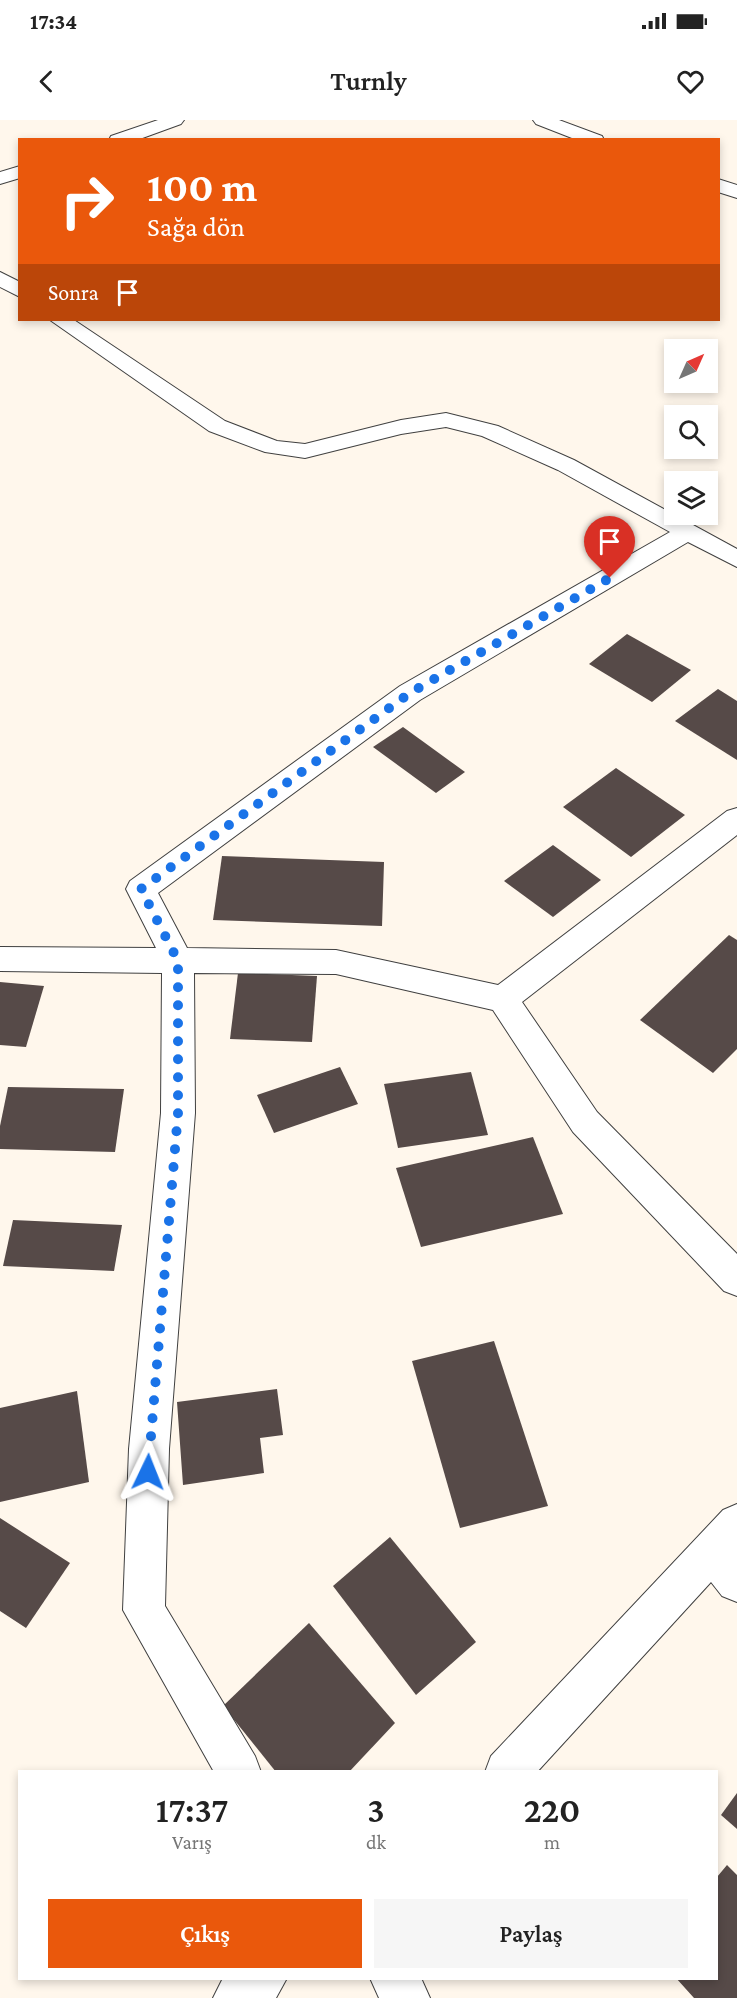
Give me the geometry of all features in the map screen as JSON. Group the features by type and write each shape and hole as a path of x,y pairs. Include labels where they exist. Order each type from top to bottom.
{"street":[{"path":"124,138 175,120"},
{"path":"542,120 590,138"},
{"path":"0,178 18,173"},
{"path":"720,186 737,192"},
{"path":"0,278 18,290"},
{"path":"62,321 217,426 273,447 304,451 401,427 446,420 490,431 557,461 690,531 737,559"},
{"path":"238,1770 144,1610 149,1449 178,1113 178,961 141,889 410,693 690,531"},
{"path":"503,999 737,819"},
{"path":"0,959 336,962 503,999 585,1122 737,1279"},
{"path":"509,1770 728,1552"},
{"path":"237,1998 260,1980"},
{"path":"394,1980 406,1998"}],"building":[{"path":"627,634 691,670 652,702 589,664"},
{"path":"718,689 737,701 737,760 675,721"},
{"path":"403,727 465,772 436,793 373,747"},
{"path":"616,768 685,815 631,857 563,807"},
{"path":"553,845 601,880 553,917 504,881"},
{"path":"222,856 384,862 382,926 213,920"},
{"path":"729,935 737,940 737,1049 713,1073 640,1020"},
{"path":"238,973 317,976 312,1042 230,1039"},
{"path":"0,982 44,986 26,1047 0,1045"},
{"path":"340,1067 358,1104 274,1133 257,1095"},
{"path":"471,1072 488,1135 398,1148 384,1084"},
{"path":"8,1087 124,1089 115,1152 0,1149 0,1126"},
{"path":"533,1137 563,1214 421,1247 396,1168"},
{"path":"13,1220 122,1225 114,1271 3,1266"},
{"path":"494,1341 548,1506 460,1528 412,1361"},
{"path":"277,1389 283,1435 260,1438 264,1473 183,1485 177,1402"},
{"path":"77,1391 89,1482 0,1502 0,1408"},
{"path":"0,1518 70,1563 26,1628 0,1611"},
{"path":"390,1537 476,1642 416,1695 333,1586"},
{"path":"309,1623 395,1723 351,1770 274,1770 223,1706"},
{"path":"737,1793 737,1829 721,1815"},
{"path":"727,1865 737,1875 737,1998 694,1998 678,1980 718,1980 718,1876"}],"route":[{"path":"148,1472 178,1113 178,961 141,889 410,693 610,578"}]}
